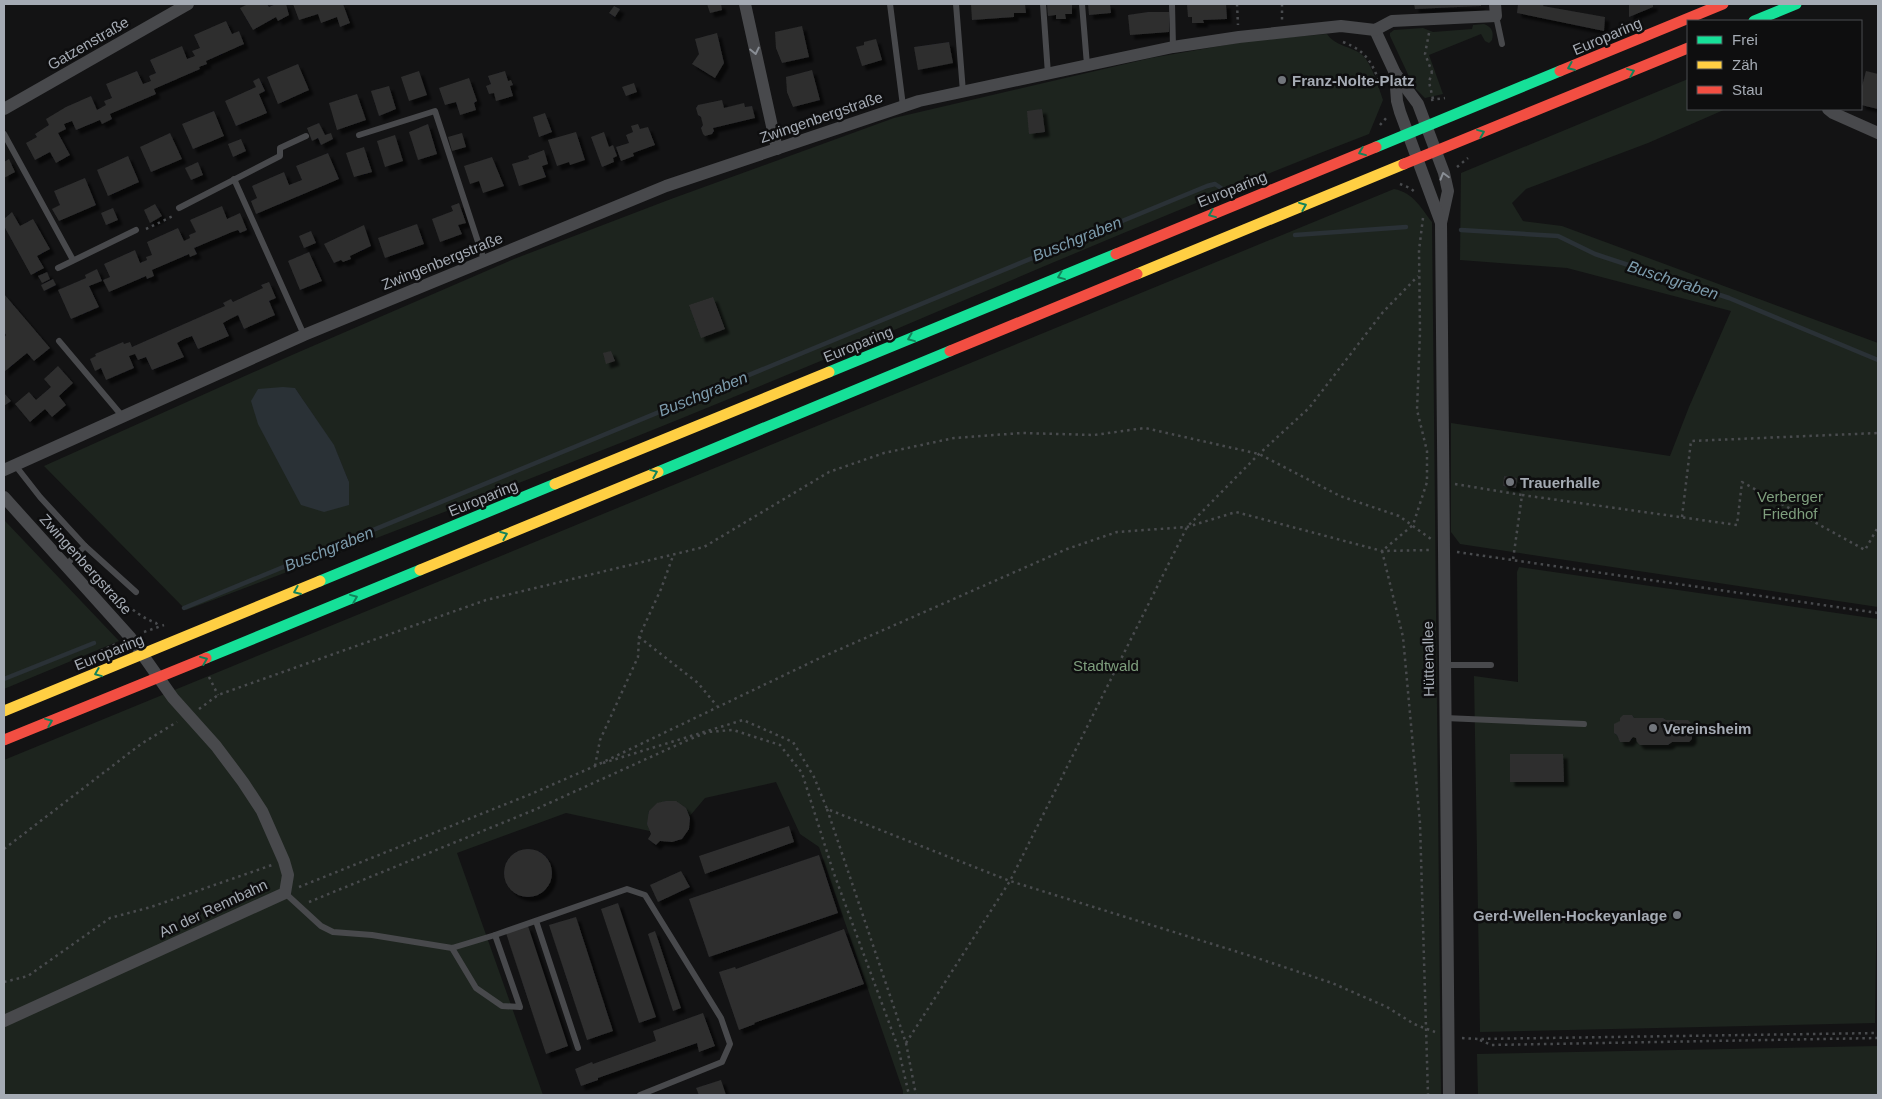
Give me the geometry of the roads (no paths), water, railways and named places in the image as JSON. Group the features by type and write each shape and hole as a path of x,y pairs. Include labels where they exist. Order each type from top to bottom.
{"main road":[{"name":"Europaring","path":"4,711 1723,4"},
{"path":"1756,20 1796,4"},
{"path":"4,740 1687,48"}],"street":[{"name":"Gatzenstraße","path":"4,110 188,4"},
{"path":"745,4 777,149"},
{"name":"Zwingenbergstraße","path":"10,468 304,335 666,186 919,101 1087,65 1239,37 1330,26 1375,30 1392,21 1428,19 1496,10"},
{"path":"1375,30 1395,73 1418,104 1426,126"},
{"path":"1395,73 1397,101 1416,160"},
{"path":"1829,110 1878,133"},
{"name":"Hüttenallee","path":"1426,126 1448,191 1441,223 1449,1095"},
{"name":"Hüttenallee","path":"1416,160 1441,223"},
{"name":"Zwingenbergstraße","path":"4,496 143,654"},
{"name":"An der Rennbahn","path":"4,1022 288,896 288,875 284,861 262,811 243,782 190,715 173,698 143,654"}],"lane":[{"path":"890,4 904,106"},
{"path":"956,4 963,92"},
{"path":"1043,4 1048,74"},
{"path":"1082,4 1087,65"},
{"path":"1172,4 1174,48"},
{"path":"1496,10 1502,44"},
{"path":"359,135 435,111 484,260"},
{"path":"4,134 74,260"},
{"path":"179,208 280,156 280,148 306,136"},
{"path":"234,179 304,335"},
{"path":"58,268 136,230"},
{"path":"59,341 123,417"},
{"path":"10,468 40,497 85,546 136,592"},
{"path":"66,566 85,546"},
{"path":"1445,665 1490,665"},
{"path":"1445,718 1584,724"},
{"path":"288,896 321,926 333,932 372,935 452,948 627,889 645,895 721,1018 730,1044 722,1062 640,1095"},
{"path":"536,921 578,1048"},
{"path":"452,948 476,988 502,1006 520,1007 495,935"}],"waterway":[{"name":"Buschgraben","path":"184,608 1207,186 1215,184 1221,188"},
{"name":"Buschgraben","path":"1295,235 1406,227"},
{"name":"Buschgraben","path":"1461,230 1558,236 1595,254 1729,298 1878,360"},
{"name":"Buschgraben","path":"4,679 94,643"}],"place":[{"name":"Franz-Nolte-Platz","path":"1282,80"},
{"name":"Trauerhalle","path":"1510,482"},
{"name":"Vereinsheim","path":"1653,728"},
{"name":"Gerd-Wellen-Hockeyanlage","path":"1677,915"}],"park label":[{"name":"Verberger Friedhof","path":"1790,504"},
{"name":"Stadtwald","path":"1106,665"}]}
